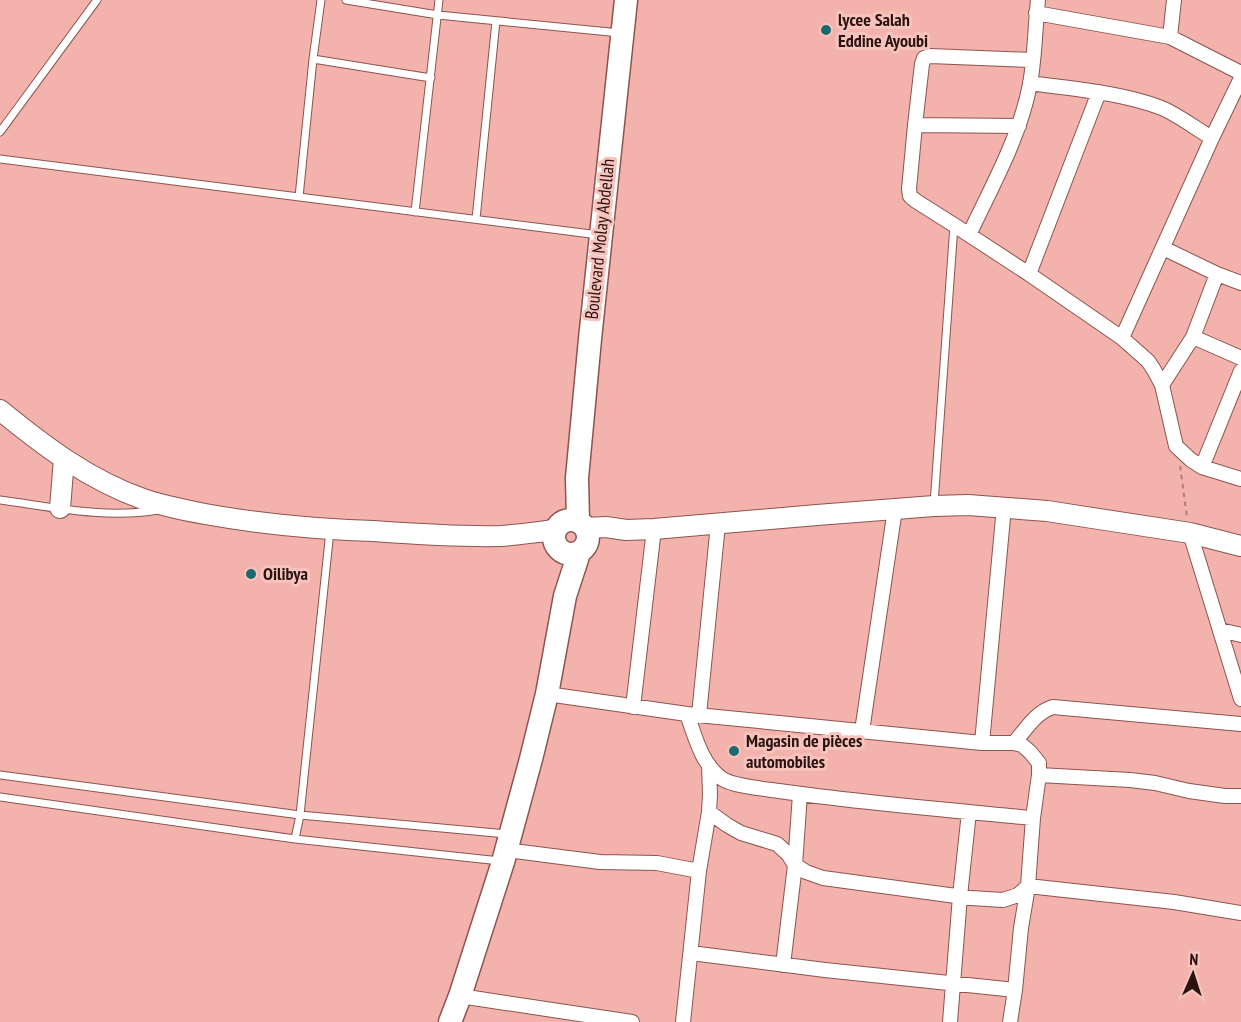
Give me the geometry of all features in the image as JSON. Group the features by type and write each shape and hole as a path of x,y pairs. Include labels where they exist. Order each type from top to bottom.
{"main road":[{"name":"Boulevard Molay Abdellah","path":"450,1022 506,848 531,759 547,694 565,596 626,0"},
{"path":"0,410 51,451 108,484 142,499 171,508 237,520 330,529 450,535 605,537 626,530 968,505 1047,511 1190,533 1241,546"},
{"path":"60,508 64,459"}],"street":[{"path":"1170,37 1174,0"},
{"path":"969,235 1019,126 1030,83 1037,6 1170,37 1241,73"},
{"path":"1032,60 930,56 924,58 915,125 910,196 1122,338 1148,361 1162,385 1176,446 1191,460 1202,466 1241,479"},
{"path":"1122,338 1241,78"},
{"path":"1030,83 1130,98 1162,108 1212,138"},
{"path":"1029,274 1099,92"},
{"path":"915,125 1019,126"},
{"path":"1163,248 1241,283"},
{"path":"1162,385 1193,338 1217,274"},
{"path":"1193,338 1241,358"},
{"path":"1202,466 1241,371"},
{"path":"982,743 1004,507"},
{"path":"862,731 896,509"},
{"path":"718,524 693,715 698,746 709,765 723,780 800,794 1033,818"},
{"path":"633,707 654,529"},
{"path":"1190,533 1241,699"},
{"path":"1221,630 1241,635"},
{"path":"547,694 693,715 1022,745 1039,763 1040,775 1010,1022"},
{"path":"1014,743 1037,715 1053,707 1241,724"},
{"path":"683,1022 699,871 710,812 709,765"},
{"path":"1040,775 1130,780 1189,791 1241,796"},
{"path":"783,965 795,865 800,794"},
{"path":"710,812 741,833 777,844 788,854 795,865 823,878 1003,900 1018,895 1028,886 1174,902 1241,913"},
{"path":"950,1022 969,812"},
{"path":"506,848 600,862 657,863 699,871"},
{"path":"691,953 1015,990"},
{"path":"460,996 632,1022"}],"lane":[{"path":"0,132 97,0"},
{"path":"298,197 321,0"},
{"path":"346,0 438,15 622,33"},
{"path":"415,212 439,0"},
{"path":"476,219 496,21"},
{"path":"313,59 431,78"},
{"path":"0,159 601,235"},
{"path":"934,506 954,225"},
{"path":"0,500 116,513 138,513 171,508"},
{"path":"295,839 300,815 330,529"},
{"path":"0,775 300,815 506,848"},
{"path":"0,797 295,839 506,848"}],"path":[{"path":"1176,446 1190,533"}],"place":[{"name":"lycee Salah Eddine Ayoubi","path":"826,30"},
{"name":"Oilibya","path":"251,574"},
{"name":"Magasin de pièces automobiles","path":"734,751"}]}
